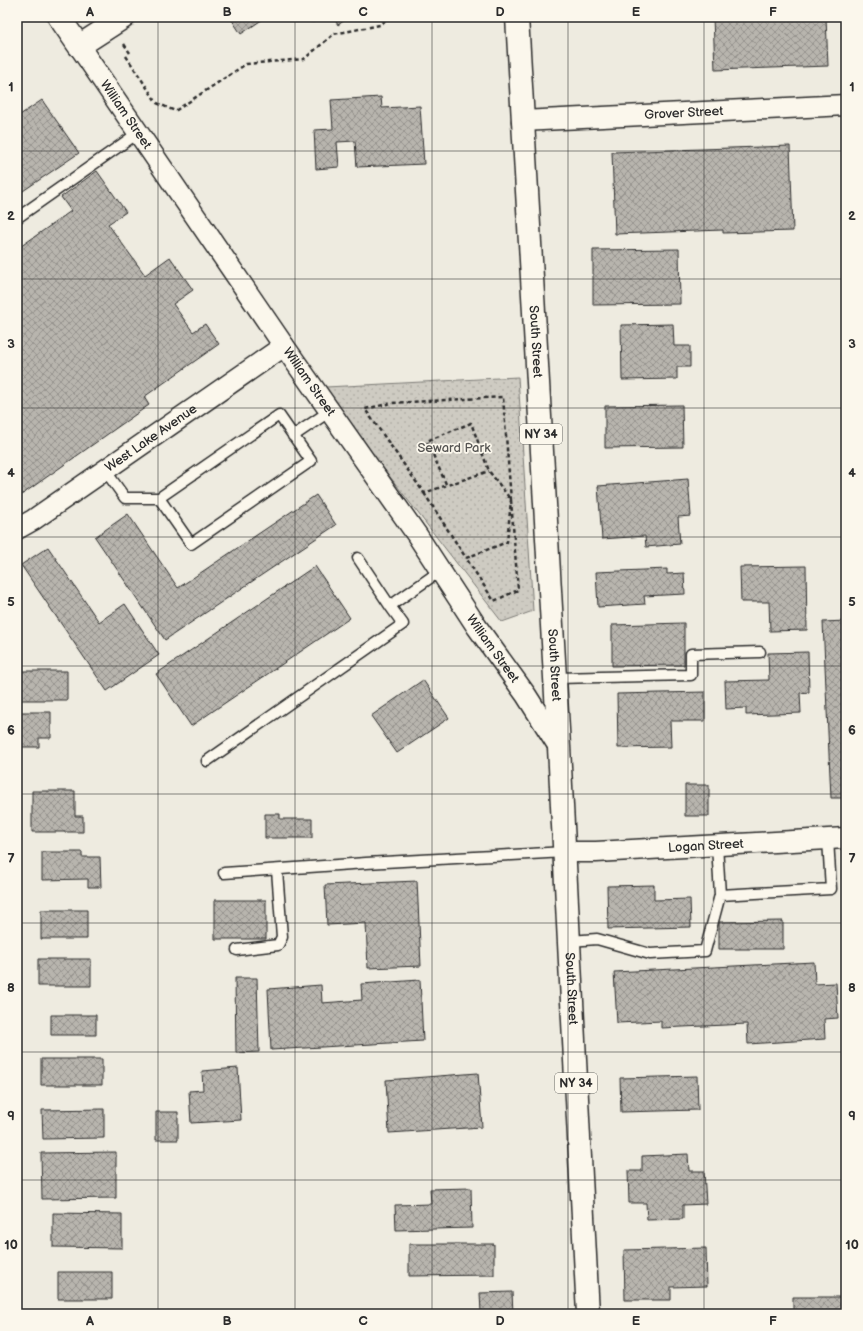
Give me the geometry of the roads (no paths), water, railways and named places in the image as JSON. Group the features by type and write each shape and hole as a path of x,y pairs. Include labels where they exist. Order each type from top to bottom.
{"main road":[{"name":"William Street","path":"58,17 79,46"},
{"path":"79,46 124,17"},
{"name":"South Street","path":"517,17 560,747 588,1314"}],"street":[{"name":"William Street","path":"79,46 440,571 477,628 526,695 560,747"},
{"name":"Grover Street","path":"522,122 846,105"},
{"name":"West Lake Avenue","path":"17,529 284,346"},
{"name":"Logan Street","path":"565,852 837,838"}],"lane":[{"path":"17,218 138,133"},
{"path":"293,436 330,411"},
{"path":"105,470 125,498 159,498 279,415 310,461 191,544 159,498"},
{"path":"207,761 403,624 358,558"},
{"path":"390,606 440,571"},
{"path":"556,678 691,675 691,654 760,652"},
{"path":"720,895 831,889 837,838"},
{"path":"570,941 597,939 650,954 705,951 720,895 717,845"},
{"path":"224,874 565,852"},
{"path":"237,950 278,945 282,937 278,870"}],"park label":[{"name":"Seward Park","path":"454,448"}]}
